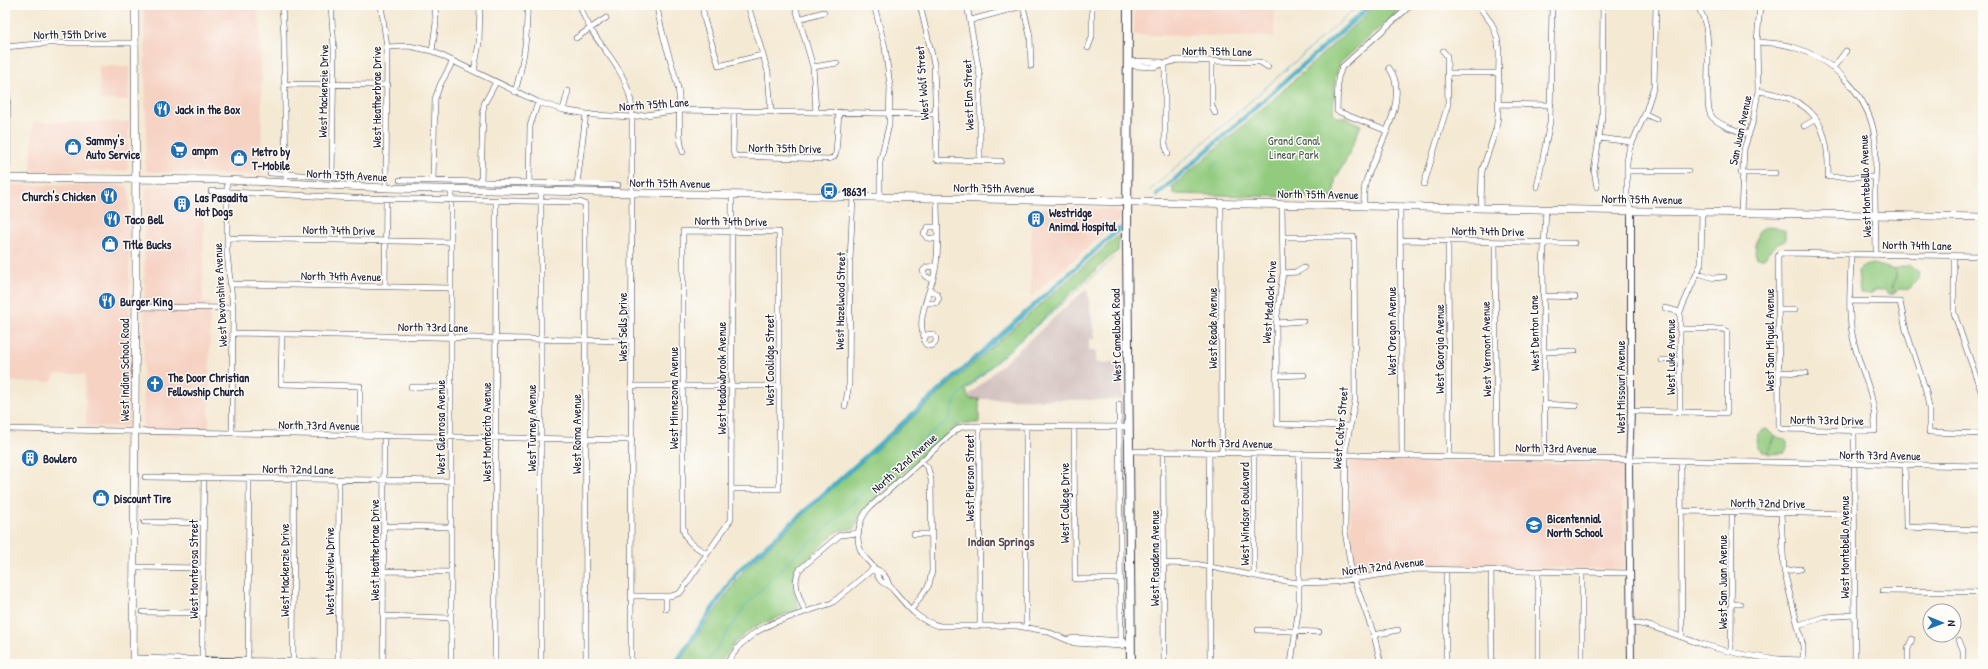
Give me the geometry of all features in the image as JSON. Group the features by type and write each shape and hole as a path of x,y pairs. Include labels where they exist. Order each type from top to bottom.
{"main road":[{"name":"West Indian School Road","path":"133,661 136,307 135,5"},
{"name":"West Camelback Road","path":"1128,5 1127,202 1131,664"},
{"name":"North 75th Avenue","path":"5,178 227,180 451,190 1221,204 1546,208 1983,217"}],"street":[{"path":"282,5 286,183"},
{"name":"West Mackenzie Drive","path":"331,5 334,48 332,177"},
{"name":"West Heatherbrae Drive","path":"381,5 387,47 388,85 386,188"},
{"path":"432,51 436,29 435,5"},
{"path":"474,71 479,43 480,5"},
{"path":"515,92 523,69 527,44 527,5"},
{"name":"West Sells Drive","path":"580,5 590,29 613,59 622,74 631,100 632,664"},
{"path":"657,5 658,18 678,87 680,144 684,152"},
{"path":"702,5 720,66 762,55"},
{"path":"748,5 768,72 771,112"},
{"path":"795,5 813,67 816,112"},
{"path":"874,5 887,61 890,114 880,162 880,198"},
{"name":"West Wolf Street","path":"920,5 934,64 937,160 980,161"},
{"name":"West Elm Street","path":"967,5 971,20 980,76 980,161"},
{"path":"971,20 1025,5 1030,36 1031,66"},
{"path":"1088,48 1092,37 1092,5"},
{"path":"1387,131 1337,111 1338,78 1342,67 1411,5"},
{"path":"1478,5 1492,24 1498,37 1499,73 1499,104 1496,129 1482,171 1481,207"},
{"path":"1482,10 1488,5"},
{"path":"1537,187 1549,131 1551,105 1552,5 1603,6 1602,118 1594,171 1597,187"},
{"name":"West Missouri Avenue","path":"1631,664 1631,210 1627,200 1627,171 1631,142 1645,114 1652,94 1655,77 1656,5"},
{"name":"San Juan Avenue","path":"1741,212 1741,173 1744,150 1749,135 1758,91 1757,42 1760,5"},
{"path":"1698,6 1705,19 1708,40 1708,103 1710,115 1721,124 1749,135"},
{"path":"799,19 824,12"},
{"path":"576,38 606,18"},
{"name":"West Montebello Avenue","path":"1757,42 1792,46 1806,52 1833,68 1854,90 1868,115 1875,140 1877,215 1876,255"},
{"name":"North 75th Drive","path":"5,47 48,43 136,43"},
{"name":"North 75th Lane","path":"387,47 408,46 432,51 538,102 563,110 586,114 632,117 680,110 936,114"},
{"path":"1424,184 1446,117 1448,104 1447,56 1443,51"},
{"path":"1833,68 1846,51"},
{"path":"5,59 8,106 6,168"},
{"name":"North 75th Lane","path":"1127,63 1135,61 1165,63 1177,60 1260,62 1268,67"},
{"path":"433,181 436,100 440,84 453,61"},
{"path":"1212,61 1212,106 1215,113"},
{"path":"813,67 837,63"},
{"path":"1165,63 1165,144 1168,154"},
{"path":"1364,206 1366,180 1395,110 1395,75 1390,68"},
{"path":"1448,73 1499,73"},
{"path":"481,182 484,104 496,82"},
{"path":"284,84 388,85"},
{"path":"563,110 568,91"},
{"path":"1758,91 1790,97 1802,104 1816,119 1826,140 1828,177 1875,177"},
{"path":"528,191 530,126 538,102"},
{"path":"1499,104 1551,105"},
{"name":"North 75th Drive","path":"734,111 733,152 735,156 834,157 836,153 839,112"},
{"path":"577,184 586,114"},
{"path":"1645,114 1656,119"},
{"path":"1709,123 1714,119"},
{"path":"1804,126 1816,119"},
{"path":"1599,138 1631,142"},
{"path":"980,161 1002,161"},
{"path":"1627,171 1688,171"},
{"name":"North 75th Avenue","path":"270,173 363,179"},
{"path":"1741,173 1775,173"},
{"name":"West Devonshire Avenue","path":"227,180 227,238 233,308 232,433"},
{"name":"North 75th Avenue","path":"400,180 618,185"},
{"name":"West Glenrosa Avenue","path":"451,190 451,664"},
{"name":"North 75th Avenue","path":"211,191 451,200 580,202 585,204"},
{"name":"West Turney Avenue","path":"541,191 541,664"},
{"name":"West Meadowbrook Avenue","path":"666,596 676,595 685,588 730,519 732,195"},
{"name":"West Hazelwood Street","path":"845,406 849,385 850,261 853,197"},
{"path":"385,287 386,198"},
{"path":"925,338 922,331 926,303 936,266 937,199"},
{"name":"West Montecito Avenue","path":"496,201 496,664"},
{"name":"West Roma Avenue","path":"585,204 586,664"},
{"name":"West Reade Avenue","path":"1221,204 1222,452"},
{"name":"West Medlock Drive","path":"1282,204 1282,273 1276,323 1277,424 1350,426"},
{"name":"West Oregon Avenue","path":"1400,206 1402,455"},
{"name":"West Denton Lane","path":"1544,458 1545,352 1543,266 1546,242 1546,208"},
{"name":"West Luke Avenue","path":"1680,412 1680,312 1698,273 1702,255 1702,211"},
{"path":"937,227 928,227 924,232 927,238 937,240"},
{"name":"North 74th Drive","path":"683,230 780,232"},
{"name":"West Minnezona Avenue","path":"683,230 683,532 690,544 707,554"},
{"name":"West Coolidge Street","path":"731,490 779,489 780,232"},
{"name":"West Colter Street","path":"1282,237 1354,237 1355,401 1346,455 1345,531 1348,556 1353,578 1374,636 1381,664"},
{"name":"North 74th Drive","path":"227,238 451,242"},
{"name":"North 74th Drive","path":"1401,240 1574,243"},
{"name":"West Georgia Avenue","path":"1448,241 1450,456"},
{"name":"West Vermont Avenue","path":"1495,242 1498,457"},
{"name":"North 74th Lane","path":"1779,254 1983,256"},
{"name":"West San Miguel Avenue","path":"1779,254 1779,427"},
{"path":"1851,254 1850,302 1900,302 1906,330 1926,391 1929,408 1929,432 1983,434"},
{"path":"1954,256 1954,313 1983,396"},
{"path":"933,280 925,276 923,271 927,267 936,266"},
{"path":"1282,273 1297,272 1304,268"},
{"path":"1698,273 1714,278 1724,278"},
{"name":"North 74th Avenue","path":"230,284 451,288"},
{"path":"926,303 936,303 939,298 937,294 930,290"},
{"path":"1544,296 1575,297"},
{"name":"North 73rd Drive","path":"1779,427 1789,430 1874,431 1875,416 1871,392 1853,340 1850,318 1850,302"},
{"path":"136,307 233,308"},
{"path":"1665,308 1680,312"},
{"path":"1778,310 1795,310"},
{"path":"1276,323 1303,321"},
{"path":"1631,411 1728,413 1727,331 1722,329 1679,329"},
{"name":"North 73rd Lane","path":"233,333 632,341"},
{"path":"282,334 281,384 360,386 360,435"},
{"path":"1545,352 1575,351"},
{"path":"1662,360 1680,360"},
{"path":"1779,372 1806,373"},
{"path":"1277,376 1304,375"},
{"path":"632,386 779,386"},
{"path":"411,387 450,387"},
{"path":"1119,404 1121,643"},
{"path":"1545,404 1576,406"},
{"path":"979,426 1129,427"},
{"name":"North 72nd Avenue","path":"859,533 860,523 865,512 921,461 960,428 979,426"},
{"name":"West Pierson Street","path":"979,426 980,626"},
{"path":"1026,427 1026,626"},
{"name":"West College Drive","path":"1074,427 1075,579 1121,579"},
{"name":"North 73rd Avenue","path":"5,429 632,440"},
{"name":"West Montebello Avenue","path":"1854,430 1855,664"},
{"name":"West Heatherbrae Drive","path":"383,664 384,435"},
{"name":"North 73rd Avenue","path":"1129,451 1983,466"},
{"name":"West Pasadena Avenue","path":"1163,452 1164,664"},
{"path":"1209,452 1210,664"},
{"name":"West Windsor Boulevard","path":"1254,453 1254,576"},
{"path":"1291,664 1299,605 1299,454"},
{"path":"911,610 929,584 931,578 930,474 921,461"},
{"path":"1681,461 1682,637"},
{"path":"1905,465 1906,527 1983,530"},
{"name":"North 72nd Lane","path":"145,477 450,481"},
{"name":"West Monterosa Street","path":"202,660 204,478"},
{"path":"248,661 249,478"},
{"name":"West Mackenzie Drive","path":"293,662 294,479"},
{"name":"West Westview Drive","path":"338,662 339,480"},
{"name":"North 72nd Drive","path":"1682,511 1854,514"},
{"name":"West San Juan Avenue","path":"1731,652 1732,512"},
{"path":"1631,622 1652,626 1731,652 1770,658 1803,660 1803,646 1784,572 1780,513"},
{"path":"144,522 203,523"},
{"path":"384,526 450,527"},
{"path":"805,612 796,584 797,574 800,569 840,534 848,532 859,533 859,544 862,553 874,568 876,576 884,584 890,585 911,610 926,622 940,626 1026,626 1069,639 1074,643 1130,643"},
{"path":"914,534 931,534"},
{"name":"North 72nd Avenue","path":"1164,563 1209,566 1254,576 1299,583 1334,582 1417,569 1630,573"},
{"path":"134,567 203,568"},
{"path":"726,664 740,645 756,632 773,623 832,603 874,568"},
{"path":"1784,572 1801,569"},
{"path":"1446,570 1446,664"},
{"path":"384,571 451,572"},
{"path":"1491,571 1492,664"},
{"path":"1538,572 1538,664"},
{"path":"1582,573 1582,664"},
{"path":"1883,590 1983,592"},
{"path":"632,596 666,596 666,609"},
{"path":"1731,604 1740,604"},
{"path":"144,612 203,613"},
{"path":"1798,625 1824,618 1855,615"},
{"path":"384,616 450,618"},
{"path":"1258,630 1296,630 1319,632"},
{"path":"1374,636 1398,630"},
{"path":"1908,664 1908,649 1912,639"},
{"path":"1960,643 1963,650 1963,664"},
{"path":"133,661 202,660 418,664"}],"shaded area":[{"path":"144,5 257,5 261,35 262,175 148,172 145,170 146,128"},
{"path":"1134,5 1275,5 1274,37 1134,35"},
{"path":"99,66 129,66 129,100 100,100"},
{"path":"33,122 129,122 128,169 125,171 31,172"},
{"path":"5,185 125,185 129,188 130,424 128,427 86,426 85,374 56,374 51,382 10,382 9,245 5,244"},
{"path":"149,186 204,187 203,302 210,303 209,435 143,435 145,191"},
{"path":"1031,207 1115,209 1121,214 1121,219 1031,297"},
{"path":"1087,288 1095,339 1089,339 1089,351 1096,351 1096,363 1122,363 1122,400 969,399 969,395"},
{"name":"Bicentennial North School","path":"1353,460 1622,464 1624,467 1624,491 1622,504 1625,569 1414,566 1358,574 1355,570 1351,545 1350,463"}],"green space":[{"name":"Grand Canal Linear Park","path":"1376,5 1405,5 1340,63 1335,78 1333,113 1337,117 1347,118 1361,125 1348,156 1335,180 1334,198 1174,194 1172,187 1279,94"},
{"path":"1774,226 1785,231 1785,241 1775,245 1764,258 1757,258 1755,253 1758,232 1764,228"},
{"path":"1119,235 1118,251 966,390 969,399 979,399 979,423 965,423 954,428 870,503 861,514 854,529 841,530 835,533 799,567 794,575 793,586 799,609 754,627 735,642 719,664 678,664 744,570 834,487"},
{"path":"1873,264 1894,270 1896,275 1891,288 1894,294 1888,294 1885,290 1876,290 1870,294 1860,293 1858,271 1864,266"},
{"path":"1910,265 1919,272 1918,279 1909,289 1901,288 1895,293 1893,286 1897,275 1894,269"},
{"path":"1767,429 1774,436 1767,453 1757,446 1756,441 1758,434 1762,430"},
{"path":"1775,437 1785,439 1787,441 1787,449 1784,453 1768,454"}],"waterway":[{"path":"1149,191 1359,5"},
{"path":"1157,195 1371,5"},
{"path":"1211,169 1218,162"},
{"path":"675,664 738,571 1119,229"},
{"path":"706,664 746,605 799,551 816,538 914,446 948,420 955,401 960,393 1114,258"},
{"path":"949,418 958,426"}],"place":[{"name":"Jack in the Box","path":"162,109"},
{"name":"Sammy's Auto Service","path":"73,147"},
{"name":"ampm","path":"179,150"},
{"name":"Metro by T-Mobile","path":"239,158"},
{"name":"18631","path":"829,191"},
{"name":"Church's Chicken","path":"109,196"},
{"name":"Las Pasadita Hot Dogs","path":"182,204"},
{"name":"Taco Bell","path":"112,219"},
{"name":"Westridge Animal Hospital","path":"1036,219"},
{"name":"Title Bucks","path":"110,244"},
{"name":"Burger King","path":"107,301"},
{"name":"The Door Christian Fellowship Church","path":"155,384"},
{"name":"Bowlero","path":"30,458"},
{"name":"Discount Tire","path":"101,498"},
{"name":"Bicentennial North School","path":"1534,525"}],"district":[{"name":"Indian Springs","path":"1001,541"}]}
